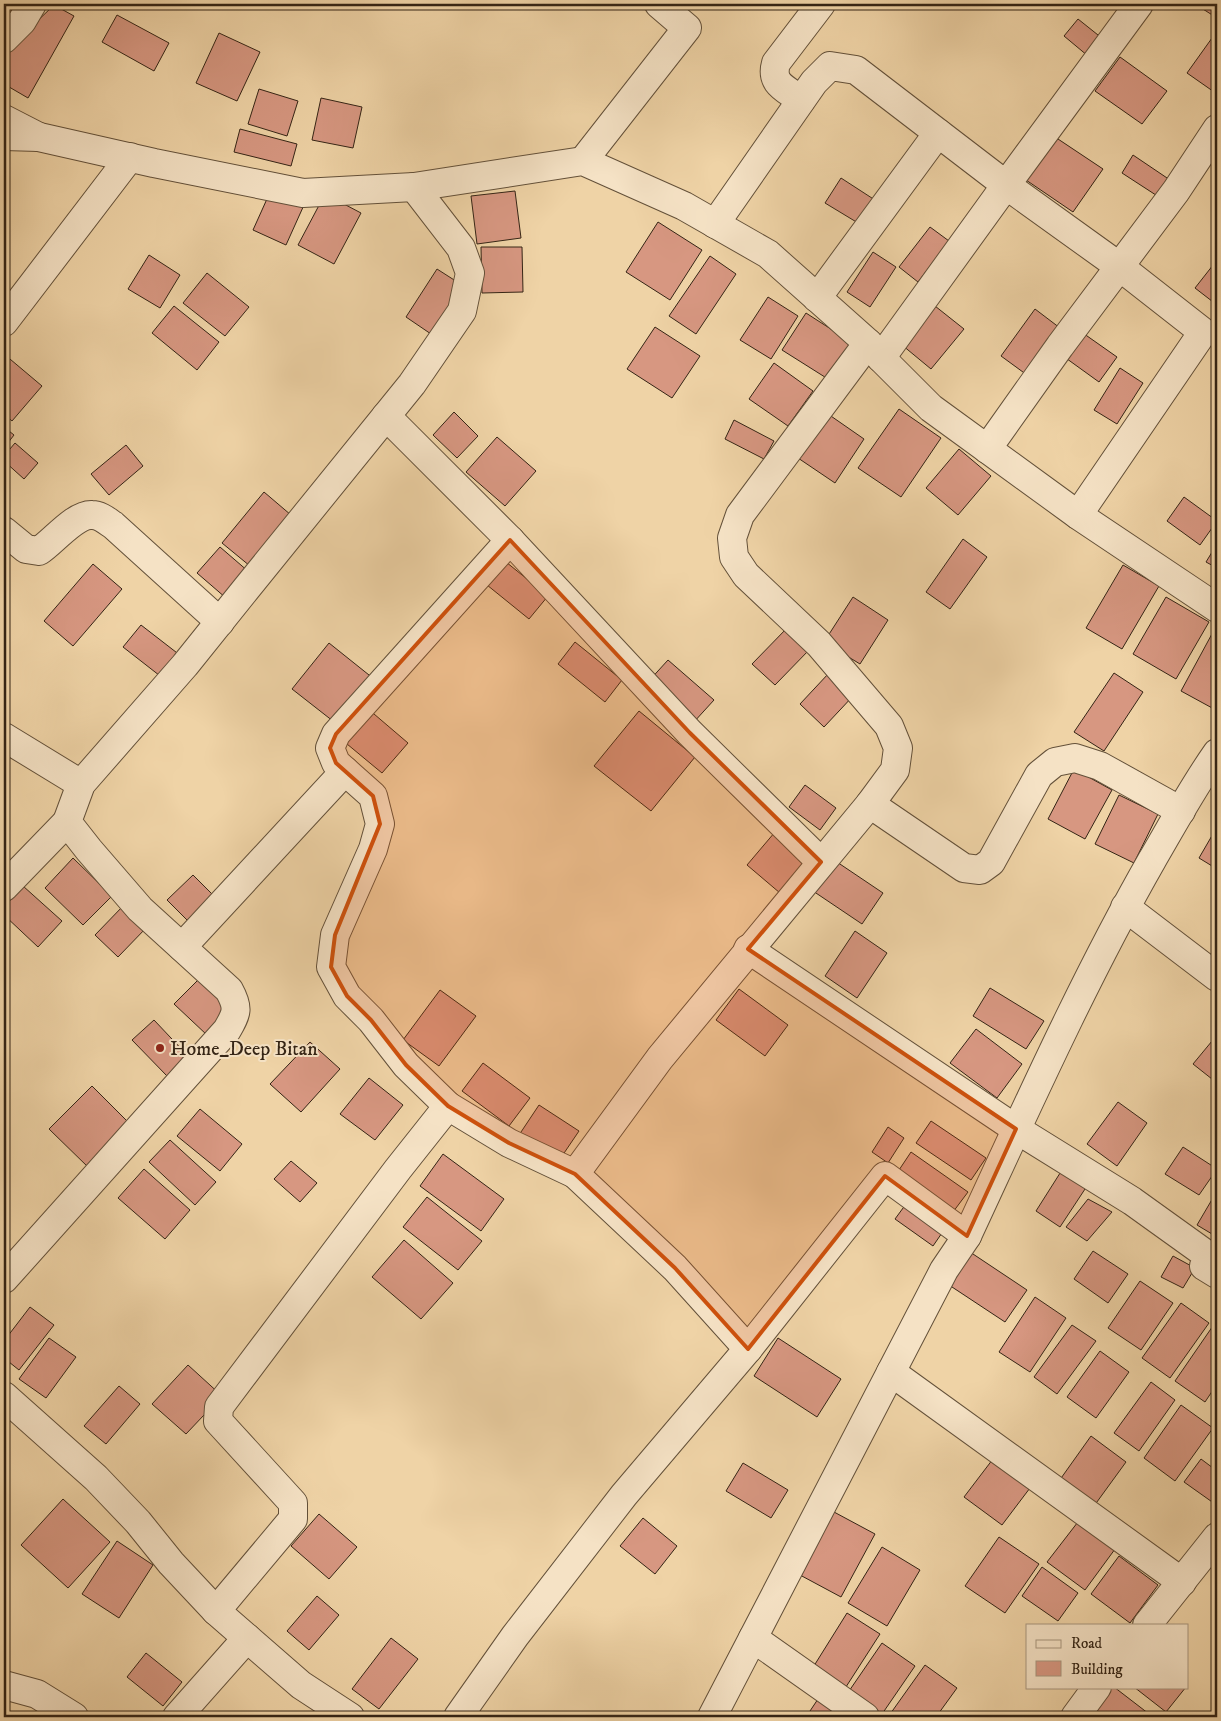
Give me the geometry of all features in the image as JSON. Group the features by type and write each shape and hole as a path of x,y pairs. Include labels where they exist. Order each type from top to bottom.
{"street":[{"path":"4,38 22,21 32,4"},
{"path":"584,161 687,28 659,4"},
{"path":"801,100 776,81 773,73 776,63 821,4"},
{"path":"575,1174 660,1058 748,949 870,804 895,770 898,748 889,726 819,644 746,575 734,557 732,538 740,515 1006,185 1139,4"},
{"path":"716,224 814,82 830,66 856,70 1006,185 1120,267 1203,332 1078,515"},
{"path":"4,119 39,137"},
{"path":"987,449 1060,346 1176,191 1217,128"},
{"path":"817,298 938,132"},
{"path":"4,136 39,137 303,193 414,187 584,161 684,206 768,254 874,351 931,408 1078,515 1217,608"},
{"path":"4,322 130,157"},
{"path":"4,888 67,822 81,784 186,665 412,384 462,311 470,273 462,248 414,187"},
{"path":"386,416 510,540 690,734 821,862"},
{"path":"4,531 26,549 39,551 78,518 91,514 101,517 220,622"},
{"path":"510,540 336,734 330,748 336,763 373,796 380,824 373,848 334,935 331,968 347,996 371,1020 406,1065 448,1106 509,1143 575,1174 675,1268 748,1349"},
{"path":"4,737 81,784"},
{"path":"870,804 964,868 980,870 991,862 1039,775 1055,762 1075,758 1100,766 1180,811"},
{"path":"712,1717 944,1270 968,1236 1085,983 1125,907 1180,811 1214,767"},
{"path":"182,947 345,770"},
{"path":"4,1279 227,1030 234,1018 236,1003 229,990 140,909 67,822"},
{"path":"1125,907 1217,977"},
{"path":"748,949 1016,1129 1132,1200 1210,1257 1204,1266 1217,1274"},
{"path":"216,1611 292,1519 293,1503 218,1421 219,1407 398,1169 448,1106"},
{"path":"458,1717 515,1636 624,1495 748,1349 885,1176 968,1236"},
{"path":"891,1372 1182,1582"},
{"path":"6,1403 96,1478 138,1522 171,1563 216,1611 301,1684 350,1717"},
{"path":"1148,1624 1217,1538"},
{"path":"177,1717 247,1638"},
{"path":"753,1638 865,1717"},
{"path":"4,1685 37,1694 74,1717"},
{"path":"1075,1717 1096,1688"}],"highlighted area":[{"path":"510,540 690,733 821,862 748,949 1016,1129 967,1236 885,1176 748,1349 675,1268 575,1174 509,1143 448,1106 406,1065 371,1020 347,996 331,967 335,935 380,824 373,796 336,763 330,748 336,734"}],"building":[{"path":"1195,4 1217,4 1217,18"},
{"path":"54,5 74,16 28,98 4,84 4,53"},
{"path":"117,15 169,43 154,71 102,42"},
{"path":"1078,19 1103,39 1088,56 1064,36"},
{"path":"219,33 260,52 237,101 196,83"},
{"path":"1212,38 1217,42 1217,94 1187,73"},
{"path":"1120,57 1167,91 1142,124 1095,91"},
{"path":"259,89 298,101 287,136 248,124"},
{"path":"321,98 362,107 353,148 312,140"},
{"path":"240,129 297,144 291,166 234,152"},
{"path":"1055,137 1103,169 1073,212 1026,180"},
{"path":"1133,155 1173,182 1162,199 1122,173"},
{"path":"841,178 878,202 863,226 825,203"},
{"path":"271,190 304,205 286,245 253,230"},
{"path":"515,191 521,238 477,244 471,196"},
{"path":"325,194 361,213 334,264 298,245"},
{"path":"658,222 702,250 670,300 626,272"},
{"path":"930,227 949,241 918,282 899,267"},
{"path":"481,247 522,247 523,292 482,293"},
{"path":"873,252 896,267 870,307 847,292"},
{"path":"149,255 180,275 160,308 128,289"},
{"path":"710,256 736,274 696,334 669,316"},
{"path":"1217,260 1217,305 1195,288"},
{"path":"437,269 462,285 431,334 406,317"},
{"path":"207,273 249,307 225,336 183,303"},
{"path":"768,297 798,316 771,359 740,340"},
{"path":"174,306 219,342 197,370 152,333"},
{"path":"935,306 964,329 931,369 902,345"},
{"path":"1035,309 1060,328 1027,375 1001,356"},
{"path":"806,313 851,342 828,379 782,350"},
{"path":"655,327 700,356 672,398 627,369"},
{"path":"1080,331 1117,357 1099,382 1063,356"},
{"path":"4,354 42,386 12,421 4,414"},
{"path":"774,363 813,391 788,426 749,399"},
{"path":"1120,368 1143,383 1117,424 1094,410"},
{"path":"899,409 941,438 901,497 858,468"},
{"path":"454,412 478,436 457,458 433,435"},
{"path":"828,414 864,439 835,483 798,458"},
{"path":"734,420 774,441 764,459 725,439"},
{"path":"4,427 14,435 4,448"},
{"path":"497,437 536,471 505,506 466,472"},
{"path":"15,443 38,463 24,479 4,461 4,456"},
{"path":"126,445 143,466 109,495 91,474"},
{"path":"959,449 991,476 958,515 926,488"},
{"path":"264,492 291,515 250,566 222,543"},
{"path":"1184,497 1217,521 1200,545 1167,521"},
{"path":"963,539 987,557 950,609 926,592"},
{"path":"1217,544 1217,568 1206,562"},
{"path":"220,547 249,572 226,598 197,573"},
{"path":"506,562 548,596 529,619 487,585"},
{"path":"93,564 122,589 73,646 44,621"},
{"path":"1123,565 1159,586 1122,649 1086,628"},
{"path":"853,597 888,620 860,664 824,642"},
{"path":"1166,597 1209,622 1176,679 1133,654"},
{"path":"141,625 181,656 164,679 123,647"},
{"path":"788,627 810,649 775,685 752,664"},
{"path":"1213,632 1217,634 1217,703 1214,709 1181,691"},
{"path":"575,642 622,680 605,702 558,664"},
{"path":"329,643 374,679 338,725 292,689"},
{"path":"668,660 714,700 693,723 647,683"},
{"path":"829,673 854,695 824,727 800,704"},
{"path":"1114,673 1143,692 1104,751 1074,732"},
{"path":"367,708 408,743 382,773 341,739"},
{"path":"639,711 695,757 651,811 594,766"},
{"path":"1074,769 1112,790 1085,839 1048,819"},
{"path":"805,785 836,808 820,830 789,807"},
{"path":"1119,795 1158,814 1134,863 1095,844"},
{"path":"1217,827 1217,869 1199,858"},
{"path":"775,832 808,859 780,893 747,865"},
{"path":"73,858 112,896 83,925 45,888"},
{"path":"831,858 883,893 862,924 810,889"},
{"path":"193,875 220,902 195,928 167,900"},
{"path":"23,886 62,921 38,947 4,915 4,907"},
{"path":"124,905 147,927 118,957 95,935"},
{"path":"855,931 887,953 857,998 825,976"},
{"path":"200,978 232,1009 207,1035 174,1004"},
{"path":"990,988 1044,1021 1026,1049 973,1016"},
{"path":"739,989 788,1025 765,1056 716,1020"},
{"path":"440,990 476,1016 439,1066 403,1040"},
{"name":"Home_Deep Bitan","path":"154,1020 188,1056 167,1076 132,1040"},
{"path":"976,1029 1022,1064 997,1098 950,1063"},
{"path":"1217,1035 1217,1083 1193,1064"},
{"path":"310,1042 340,1069 301,1112 270,1084"},
{"path":"483,1063 530,1098 509,1126 462,1091"},
{"path":"369,1078 403,1105 375,1140 340,1114"},
{"path":"92,1086 132,1126 89,1168 49,1129"},
{"path":"1118,1102 1147,1123 1117,1166 1087,1144"},
{"path":"539,1105 579,1131 558,1162 519,1135"},
{"path":"200,1109 242,1144 220,1171 177,1136"},
{"path":"931,1121 986,1158 971,1180 916,1143"},
{"path":"888,1127 904,1138 888,1163 872,1152"},
{"path":"170,1140 216,1182 195,1205 149,1162"},
{"path":"1183,1147 1217,1169 1199,1195 1165,1174"},
{"path":"911,1152 968,1192 953,1212 897,1173"},
{"path":"443,1154 504,1199 481,1231 420,1186"},
{"path":"291,1161 317,1183 300,1202 274,1179"},
{"path":"144,1169 190,1210 165,1239 118,1198"},
{"path":"1062,1170 1087,1186 1060,1227 1036,1211"},
{"path":"1217,1191 1217,1237 1197,1225"},
{"path":"427,1197 482,1241 458,1270 403,1227"},
{"path":"1088,1199 1112,1212 1087,1241 1066,1227"},
{"path":"906,1204 944,1230 933,1246 895,1219"},
{"path":"404,1240 453,1283 421,1319 372,1277"},
{"path":"1093,1251 1128,1274 1108,1303 1074,1279"},
{"path":"970,1252 1027,1290 1005,1322 949,1285"},
{"path":"1173,1256 1195,1268 1183,1288 1161,1277"},
{"path":"1140,1281 1173,1303 1141,1350 1108,1328"},
{"path":"1035,1297 1066,1318 1030,1372 999,1352"},
{"path":"1181,1303 1209,1323 1170,1378 1142,1358"},
{"path":"30,1307 54,1325 19,1370 4,1358 4,1341"},
{"path":"1217,1320 1217,1384 1205,1402 1175,1381"},
{"path":"1072,1325 1096,1341 1057,1394 1034,1377"},
{"path":"49,1338 76,1357 46,1398 19,1379"},
{"path":"778,1338 841,1379 817,1417 754,1376"},
{"path":"1100,1351 1129,1372 1096,1418 1067,1397"},
{"path":"188,1365 222,1396 186,1434 152,1404"},
{"path":"1151,1382 1175,1400 1139,1451 1114,1433"},
{"path":"119,1386 140,1404 106,1444 84,1426"},
{"path":"1181,1405 1213,1428 1175,1481 1144,1458"},
{"path":"1091,1436 1126,1462 1094,1506 1059,1481"},
{"path":"996,1455 1033,1484 1002,1525 964,1497"},
{"path":"1201,1459 1217,1471 1217,1501 1215,1504 1184,1482"},
{"path":"743,1463 788,1490 771,1518 726,1491"},
{"path":"63,1499 110,1542 68,1588 21,1545"},
{"path":"834,1512 875,1534 841,1597 800,1575"},
{"path":"319,1514 357,1547 329,1579 291,1546"},
{"path":"643,1518 677,1546 655,1574 620,1546"},
{"path":"1081,1518 1118,1545 1085,1590 1047,1562"},
{"path":"999,1537 1039,1564 1005,1613 965,1586"},
{"path":"117,1541 153,1565 119,1618 82,1594"},
{"path":"882,1547 920,1570 887,1626 848,1603"},
{"path":"1119,1556 1158,1585 1130,1623 1091,1594"},
{"path":"1042,1567 1078,1593 1058,1621 1022,1596"},
{"path":"317,1596 339,1615 309,1650 287,1631"},
{"path":"847,1613 880,1634 844,1690 812,1669"},
{"path":"391,1638 418,1659 379,1709 352,1689"},
{"path":"882,1643 915,1666 880,1717 847,1694"},
{"path":"146,1653 182,1682 163,1706 127,1677"},
{"path":"925,1665 957,1688 936,1717 888,1717"},
{"path":"1110,1688 1115,1688 1153,1717 1093,1717 1090,1715"},
{"path":"1135,1688 1185,1688 1166,1712"},
{"path":"822,1693 857,1717 806,1717"}],"place":[{"name":"Home_Deep Bitan","path":"160,1048"}]}
